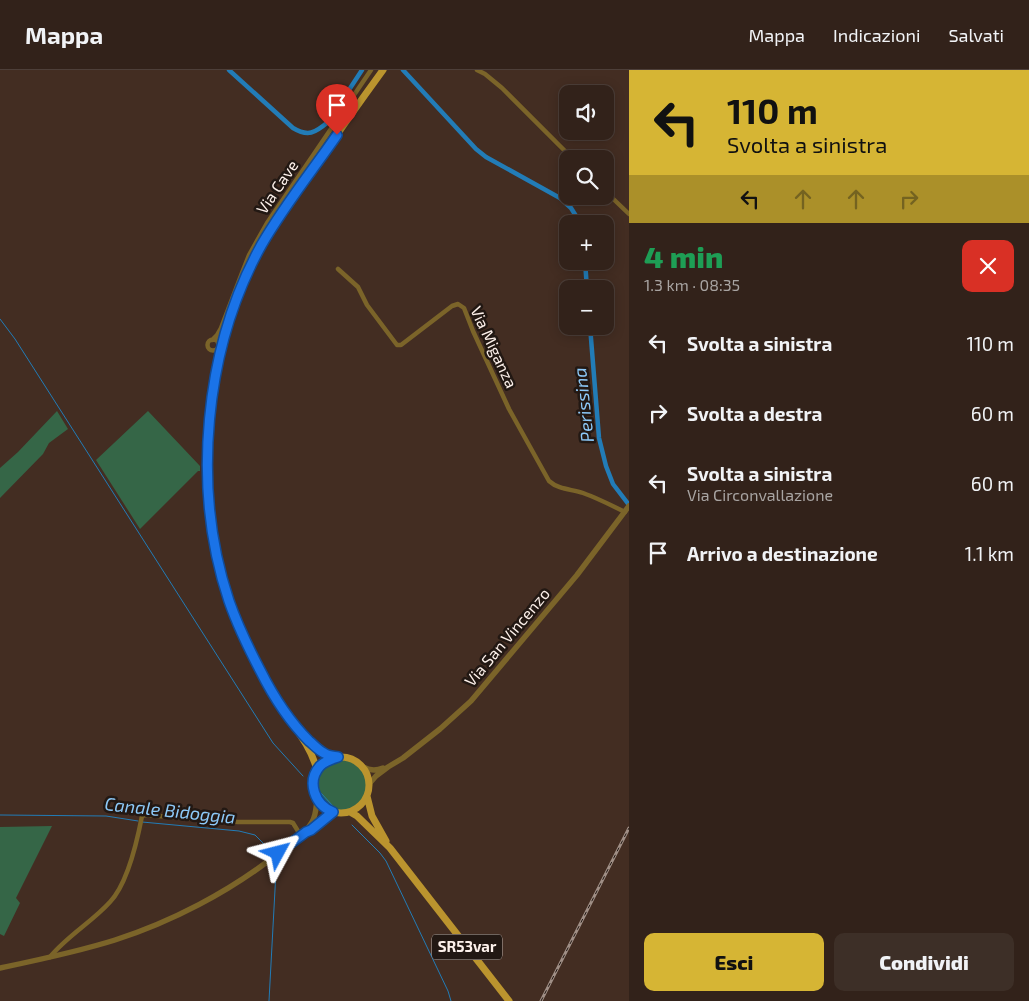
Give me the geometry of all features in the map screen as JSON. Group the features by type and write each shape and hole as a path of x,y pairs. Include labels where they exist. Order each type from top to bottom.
{"main road":[{"path":"367,796 360,806 350,812 342,813 324,808 317,800 313,790 317,770 314,758 277,701 242,634 229,600 213,532 209,502 208,442 213,386 228,324 262,245 293,197 383,70"},
{"path":"294,725 324,753 331,756 348,757 363,767"},
{"path":"317,770 325,763 338,757"},
{"name":"SR53var","path":"363,767 369,784 367,796 372,816 390,848 509,1001"},
{"name":"SR53var","path":"350,812 390,848"}],"street":[{"name":"Via Cave","path":"221,328 246,262 267,223 371,70"},
{"path":"477,70 502,88 563,150"},
{"path":"614,200 629,214"},
{"name":"Via Miganza","path":"338,269 358,287 367,304 397,345 401,345 452,306 458,304 462,306 509,409 549,482 560,488 584,493 627,509"},
{"path":"221,328 218,347 213,351 209,350 207,347 208,343 217,335 221,328"},
{"path":"212,340 216,340 218,343"},
{"name":"Via San Vincenzo","path":"369,784 376,776 440,729 471,701 566,589 627,509"},
{"path":"363,767 375,771 388,767"},
{"path":"303,834 314,821 317,800"},
{"path":"0,968 117,940 175,916 210,899 254,871 333,812"},
{"path":"50,957 116,896 125,876 142,816 148,814 238,822 290,822 303,834"}],"green space":[{"path":"57,411 68,429 49,443 43,454 0,498 0,468"},
{"path":"148,411 200,466 200,471 140,529 96,460"},
{"path":"341,759 351,761 359,767 365,775 367,785 365,795 359,803 351,809 341,811 331,809 323,803 317,795 315,785 317,775 323,767 331,761"},
{"path":"52,826 16,898 20,903 4,936 0,934 0,827"}],"waterway":[{"name":"Perissina","path":"229,70 293,128 307,133 319,129 328,122 362,70"},
{"name":"Perissina","path":"403,70 476,149 486,157 560,198 575,215"},
{"name":"Perissina","path":"586,270 586,280"},
{"path":"0,319 15,339 273,743 303,776"},
{"name":"Perissina","path":"591,335 599,438 613,484 629,505"},
{"path":"320,792 333,806"},
{"name":"Canale Bidoggia","path":"0,815 106,816 138,821"},
{"name":"Canale Bidoggia","path":"142,822 239,831 255,835 266,846 272,856"},
{"path":"352,825 386,861 451,1001"},
{"name":"Canale Bidoggia","path":"269,1001 276,871 273,860"}],"railway":[{"path":"541,1001 629,828"}],"route":[{"path":"278,853 333,812 324,808 317,800 313,784 314,777 319,768 328,761 338,757 331,756 317,748 294,725 277,701 242,634 229,600 213,532 209,502 208,442 210,411 213,386 228,324 250,270 262,245 278,220 337,135"}]}
